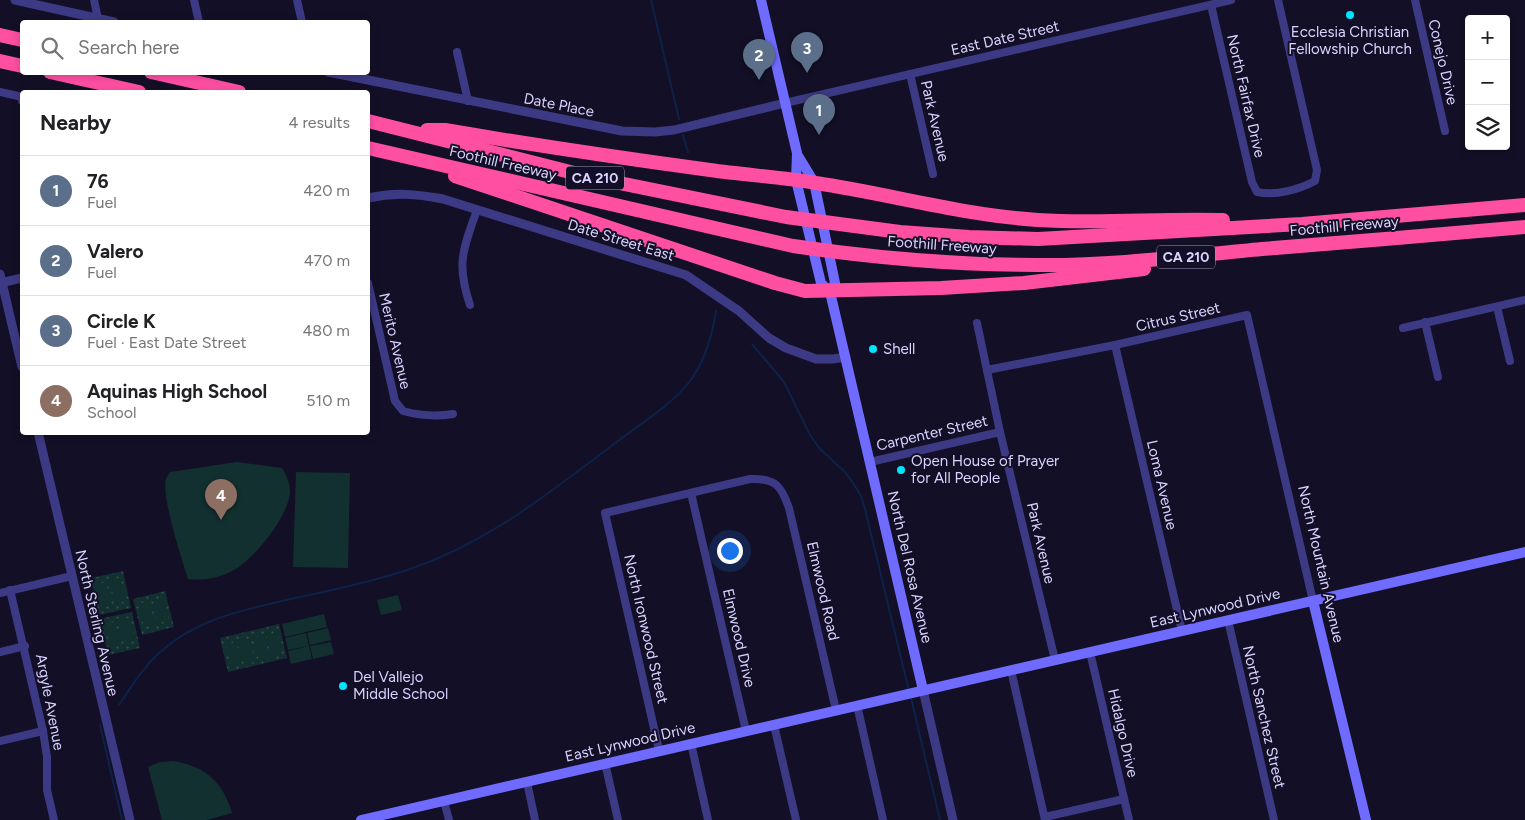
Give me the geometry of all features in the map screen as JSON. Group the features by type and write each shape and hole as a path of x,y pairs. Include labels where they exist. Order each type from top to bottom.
{"highway":[{"path":"0,35 20,40"},
{"path":"0,61 20,66"},
{"path":"63,75 130,90"},
{"path":"164,75 229,90"},
{"name":"Foothill Freeway","path":"370,121 590,177 786,217 900,232 969,237 1038,239 1302,224 1525,205"},
{"path":"406,130 445,130 629,160 814,182 934,206 1030,219 1082,221 1218,220 1302,224"},
{"name":"Foothill Freeway","path":"370,148 793,246 846,254 930,262 1038,266 1138,262 1525,226"},
{"path":"433,164 453,176 775,283 805,291 830,292 1024,283 1130,272 1263,249"}],"main road":[{"name":"North Del Rosa Avenue","path":"761,0 797,153 796,180 821,284 830,292 870,462 914,692"},
{"name":"North Del Rosa Avenue","path":"797,153 814,182 835,282 830,292"},
{"name":"East Lynwood Drive","path":"360,820 1525,552"},
{"name":"North Mountain Avenue","path":"1314,601 1366,820"}],"street":[{"path":"15,0 103,20"},
{"path":"94,0 98,19"},
{"path":"194,0 199,20"},
{"path":"297,0 302,20"},
{"name":"East Date Street","path":"785,103 1232,0"},
{"name":"North Fairfax Drive","path":"1211,5 1252,182 1257,192 1269,195 1306,186 1315,181 1317,170 1278,0"},
{"name":"Conejo Drive","path":"1415,0 1445,131"},
{"path":"457,52 468,101"},
{"name":"Park Avenue","path":"910,74 934,174"},
{"name":"Date Place","path":"342,75 622,131 655,132 674,130 785,103"},
{"path":"0,92 20,98"},
{"name":"Date Street East","path":"370,198 411,194 443,199 686,275 739,311 769,338 786,348 816,359 846,357"},
{"path":"470,305 461,274 463,248 476,210"},
{"path":"20,278 1,280 20,359"},
{"name":"Merito Avenue","path":"370,292 395,401 403,411 422,416 453,414"},
{"path":"1403,328 1525,300"},
{"path":"1498,307 1510,361"},
{"name":"Citrus Street","path":"987,370 1115,345 1247,315"},
{"name":"North Mountain Avenue","path":"1247,315 1314,601"},
{"path":"1425,322 1438,377"},
{"name":"Park Avenue","path":"976,324 1055,660"},
{"name":"Loma Avenue","path":"1115,345 1182,631"},
{"name":"Carpenter Street","path":"870,462 1000,432"},
{"name":"North Sterling Avenue","path":"39,435 130,820"},
{"name":"Elmwood Road","path":"691,493 750,479 763,478 774,482 780,487 789,508 836,710"},
{"name":"North Ironwood Street","path":"660,750 605,513 691,493"},
{"name":"Elmwood Drive","path":"691,493 746,731"},
{"path":"0,593 72,576"},
{"name":"Argyle Avenue","path":"10,590 43,731 47,757 47,790 54,820"},
{"name":"North Sanchez Street","path":"1228,620 1274,820"},
{"path":"0,652 24,646"},
{"name":"Hidalgo Drive","path":"1090,652 1129,820"},
{"path":"1011,670 1045,819 1124,799"},
{"name":"North Del Rosa Avenue","path":"914,692 953,820"},
{"path":"857,705 883,820"},
{"path":"774,724 796,820"},
{"path":"0,741 43,731"},
{"path":"691,743 708,820"},
{"path":"605,763 618,820"},
{"path":"526,782 535,820"},
{"path":"444,801 449,820"}],"green space":[{"path":"237,462 282,468 289,486 288,503 269,536 242,565 217,577 200,580 188,579 169,513 165,488 166,478 170,472"},
{"path":"296,472 350,473 348,568 293,567"},
{"path":"123,571 131,608 99,615 91,578"},
{"path":"120,578 126,601 115,604 110,581"},
{"path":"106,582 111,604 101,607 95,584"},
{"path":"165,591 174,627 142,635 133,599"},
{"path":"398,595 402,610 381,615 377,600"},
{"path":"163,598 169,621 158,623 153,600"},
{"path":"149,601 155,624 144,627 138,604"},
{"path":"132,612 140,648 108,655 99,619"},
{"path":"324,614 327,627 285,637 282,624"},
{"path":"130,618 135,641 124,644 119,621"},
{"path":"115,622 121,645 110,647 105,624"},
{"path":"279,624 287,658 228,672 220,638"},
{"path":"328,628 331,640 310,645 307,633"},
{"path":"277,632 282,655 272,657 266,635"},
{"path":"306,633 309,646 288,650 285,638"},
{"path":"264,635 270,658 259,660 254,638"},
{"path":"250,639 255,662 244,664 239,641"},
{"path":"236,642 242,664 231,667 226,644"},
{"path":"331,642 334,654 313,659 310,646"},
{"path":"309,646 312,659 291,664 288,651"},
{"path":"173,761 194,767 211,777 223,792 232,813 207,820 162,820 148,767 160,762"}],"waterway":[{"path":"651,0 679,119"},
{"path":"683,135 688,152"},
{"path":"119,705 132,685 158,654 171,643 199,626 230,614 361,583 410,569 439,558 467,544 519,514 656,413 683,389 704,357 716,311"},
{"path":"752,344 784,382 810,435 820,449 845,472 861,496 909,691"},
{"path":"911,698 940,820"},
{"path":"100,725 122,820"}],"place":[{"name":"Ecclesia Christian Fellowship Church","path":"1350,15"},
{"name":"Circle K","path":"807,73"},
{"name":"Valero","path":"759,80"},
{"name":"76","path":"819,135"},
{"name":"Shell","path":"873,349"},
{"name":"Open House of Prayer for All People","path":"901,470"},
{"name":"Aquinas High School","path":"221,520"},
{"name":"Del Vallejo Middle School","path":"343,686"}]}
